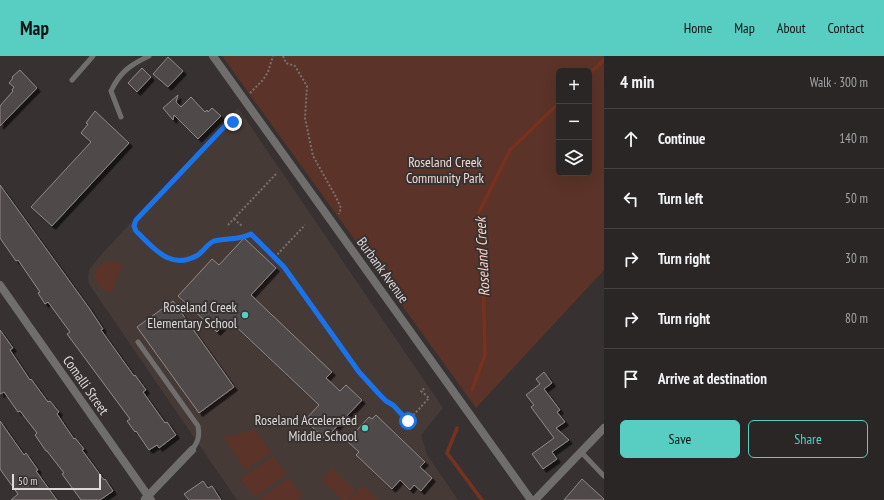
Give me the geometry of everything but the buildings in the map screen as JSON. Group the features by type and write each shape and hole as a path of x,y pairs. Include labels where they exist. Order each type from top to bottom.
{"street":[{"name":"Burbank Avenue","path":"214,56 531,500"},
{"name":"Comalli Street","path":"0,285 148,499"},
{"path":"535,500 604,428"},
{"path":"148,499 192,450"}],"lane":[{"path":"72,80 93,56"},
{"path":"121,117 111,91 116,80 125,69 149,56"},
{"path":"138,342 198,426 198,442 192,450"},
{"path":"581,452 604,476"}],"path":[{"path":"249,94 268,72 273,56"},
{"path":"283,56 286,64 295,66 307,86 305,118 314,156 341,208 340,214 332,220"},
{"path":"233,122 226,125 142,214 135,223 134,229 160,255 172,260 186,260 192,258 202,252 211,242 214,241 244,237 251,234 284,267 359,372 380,395 393,405 408,421 429,398 421,391 425,388"},
{"path":"228,225 276,174"},
{"path":"234,219 242,226"},
{"path":"275,258 305,225"}],"shaded area":[{"name":"Roseland Creek Elementary School","path":"238,108 443,408 421,435 427,455 458,500 237,500 89,284 89,270 100,256"}],"green space":[{"name":"Roseland Creek Community Park","path":"222,56 604,56 604,270 476,408"},
{"path":"113,261 123,265 111,293 99,287 94,276 100,265"},
{"path":"255,430 271,452 246,470 223,437"},
{"path":"273,456 287,474 255,497 240,479"},
{"path":"332,468 355,490 346,500 342,500 321,480"},
{"path":"289,478 303,496 297,500 258,500"},
{"path":"363,485 378,500 349,500"}],"waterway":[{"name":"Roseland Creek","path":"592,71 604,60"},
{"name":"Roseland Creek","path":"472,390 485,355 483,272 478,214 510,150 558,104"},
{"name":"Roseland Creek","path":"457,428 447,453 482,500"}],"place":[{"name":"Roseland Creek Elementary School","path":"245,315"},
{"name":"Roseland Accelerated Middle School","path":"365,428"}],"route":[{"path":"233,122 226,125 136,220 134,229 160,255 178,261 186,260 198,255 211,242 244,237 251,234 284,267 359,372 386,401 393,405 408,421"}]}
